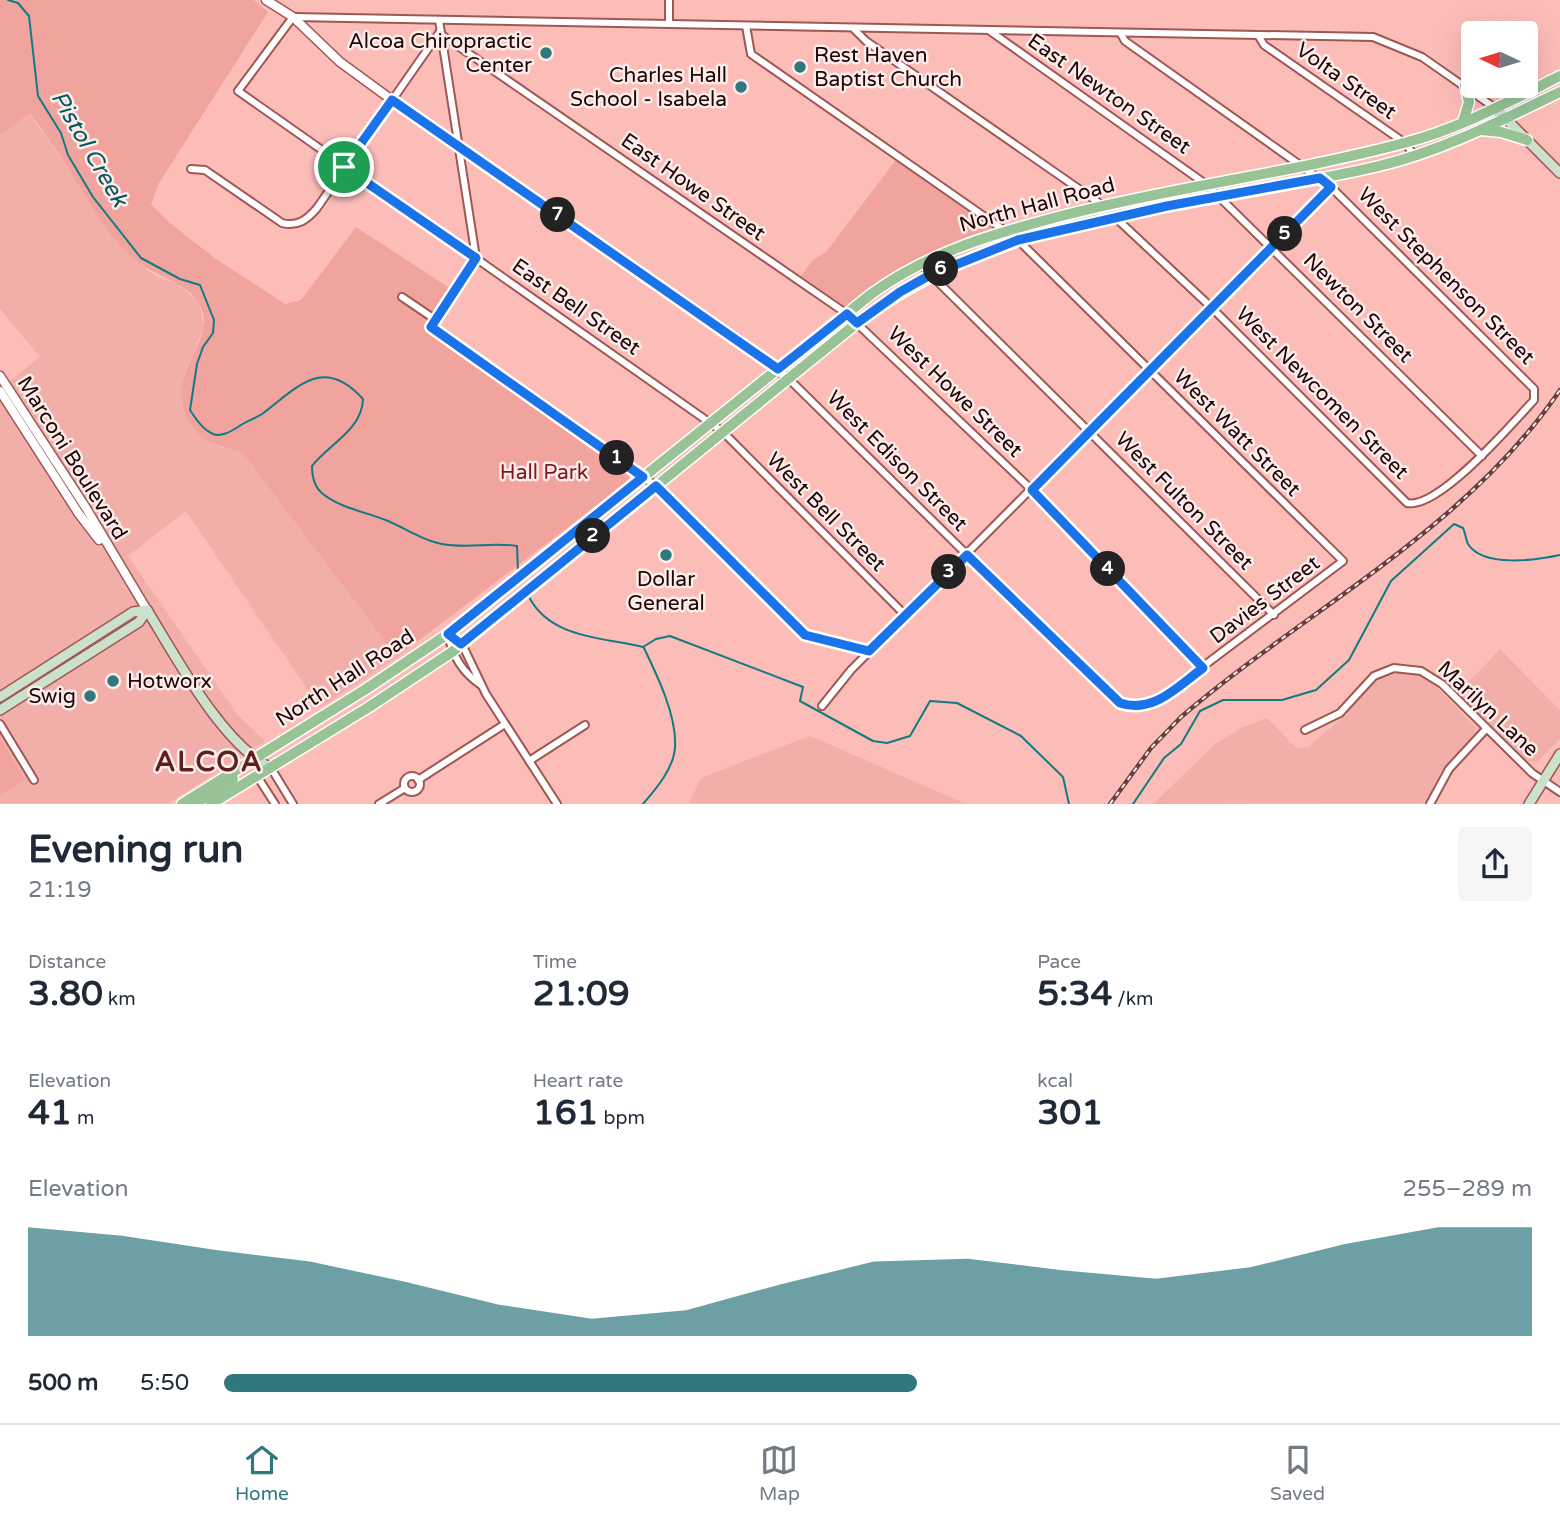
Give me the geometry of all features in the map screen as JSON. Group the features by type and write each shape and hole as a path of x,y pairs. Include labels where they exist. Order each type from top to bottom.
{"main road":[{"name":"North Hall Road","path":"182,803 448,634 889,281 920,264 1004,230 1102,205 1304,166 1405,143 1463,122 1560,76"},
{"name":"North Hall Road","path":"211,803 271,768 452,652 857,323 900,292 930,275 1018,240 1115,217 1320,178 1414,155 1506,118 1560,92"},
{"path":"1463,122 1468,98"},
{"path":"1495,108 1560,173"},
{"path":"1477,130 1501,132 1527,141"},
{"path":"0,697 132,612 147,610"},
{"path":"0,710 139,622 147,610"},
{"name":"Marconi Boulevard","path":"147,610 198,691 253,759 271,768"},
{"path":"1529,803 1541,779 1560,754"},
{"path":"195,803 248,769 253,759"},
{"name":"Marconi Boulevard","path":"253,759 257,776"}],"street":[{"path":"267,0 293,18 340,62 392,100 789,379"},
{"path":"669,0 669,23"},
{"path":"293,18 1373,37 1422,57 1461,82"},
{"name":"East Bell Street","path":"293,18 238,91 723,432"},
{"path":"434,323 476,258 439,20"},
{"name":"West Watt Street","path":"746,26 751,54 1018,240 1343,561"},
{"name":"West Newcomen Street","path":"854,29 866,41 1102,205 1211,307 1407,503 1414,505 1424,502 1482,456"},
{"name":"East Newton Street","path":"990,31 1207,184"},
{"path":"191,169 205,170 272,218 289,225 311,215 439,33"},
{"name":"East Howe Street","path":"439,33 857,323"},
{"name":"West Stephenson Street","path":"1121,34 1125,41 1331,187 1534,389 1534,400 1482,456"},
{"name":"Volta Street","path":"1258,35 1264,45 1405,143 1414,155"},
{"path":"1482,98 1495,108"},
{"name":"Newton Street","path":"1207,184 1482,456"},
{"path":"822,706 869,651 1331,187"},
{"name":"West Fulton Street","path":"920,264 1274,615"},
{"path":"402,297 656,486 805,635 869,651"},
{"name":"West Howe Street","path":"857,323 1032,490 1203,668"},
{"name":"Marconi Boulevard","path":"0,376 2,389 86,508 147,610"},
{"name":"West Edison Street","path":"789,379 1103,690 1120,703 1135,708"},
{"name":"West Bell Street","path":"723,432 905,615"},
{"name":"Davies Street","path":"1135,708 1153,704 1343,561"},
{"path":"448,634 461,644 478,672 481,685 557,803"},
{"path":"448,634 452,652 472,679 481,685"},
{"name":"Marilyn Lane","path":"1305,730 1340,713 1374,676 1385,670 1403,668 1433,677 1541,779 1560,792"},
{"path":"0,724 34,780"},
{"path":"379,803 405,788 407,778 418,780 505,724"},
{"path":"529,761 585,724"},
{"path":"1430,803 1449,769 1486,729"},
{"path":"271,768 293,803"},
{"path":"257,776 275,803"},
{"path":"405,788 411,792 416,791 418,780"}],"shaded area":[{"path":"29,113 131,257 156,276 177,284 199,302 204,327 184,374 181,402 194,430 220,447 241,451 397,657 320,708 186,511 128,556 237,714 265,741 169,803 0,803 0,389 40,357 0,309 0,135"},
{"path":"1500,649 1560,710 1560,739 1537,762 1526,761 1458,693"},
{"path":"1399,672 1422,676 1432,682 1475,727 1475,735 1441,771 1425,803 1153,804 1215,744 1243,727 1267,718 1296,748 1308,747 1346,715 1373,682"},
{"path":"809,736 964,803 689,803 701,778"}],"green space":[{"name":"Hall Park","path":"0,0 254,0 268,12 159,183 151,204 170,223 216,259 285,304 301,300 356,227 451,289 426,329 626,468 629,481 397,657 241,451 210,442 198,433 188,420 182,402 182,386 203,332 204,319 200,305 194,297 177,284 139,263 121,247 30,113 0,135"},
{"path":"896,160 992,228 910,263 846,307 801,276 812,261 826,252"},
{"path":"0,739 25,779 0,795"}],"waterway":[{"name":"Pistol Creek","path":"8,0 18,3 29,16 38,96 61,133 68,155 93,197 141,258 180,279 200,285 214,320 213,333 203,347 197,364 190,410 200,424 213,434 226,434 262,414 299,386 323,377 335,379 349,386 363,399 361,410 351,428 312,466 317,488 338,503 435,542 461,546 517,546 518,572"},
{"name":"Pistol Creek","path":"1133,804 1164,758 1181,744 1200,711 1223,700 1282,700 1316,690 1349,660 1391,581 1454,524 1463,528 1468,544 1475,552 1485,557 1511,560 1560,555"},
{"name":"Pistol Creek","path":"529,597 550,621 579,634 643,647 656,639 670,636 803,687 800,701 873,741 887,743 910,736 930,701 957,703 1021,736 1063,777 1069,804"},
{"path":"643,804 668,770 675,747 669,709 644,648"}],"railway":[{"path":"1110,804 1151,748 1181,717 1432,527 1522,440 1560,390"}],"place":[{"name":"Alcoa Chiropractic Center","path":"546,53"},
{"name":"Rest Haven Baptist Church","path":"800,67"},
{"name":"Charles Hall School - Isabela","path":"741,87"},
{"name":"Dollar General","path":"666,555"},
{"name":"Hotworx","path":"113,681"},
{"name":"Swig","path":"90,696"}],"district":[{"name":"ALCOA","path":"209,762"}],"route":[{"path":"392,100 778,369 847,314 857,323 900,292 930,275 991,249 1115,217 1320,178 1331,187 1032,490 1203,668 1153,704 1135,708 1120,703 1103,690 967,555 869,651 805,635 656,486 461,644 448,634 643,477 431,327 476,258 344,167 392,100"}]}
